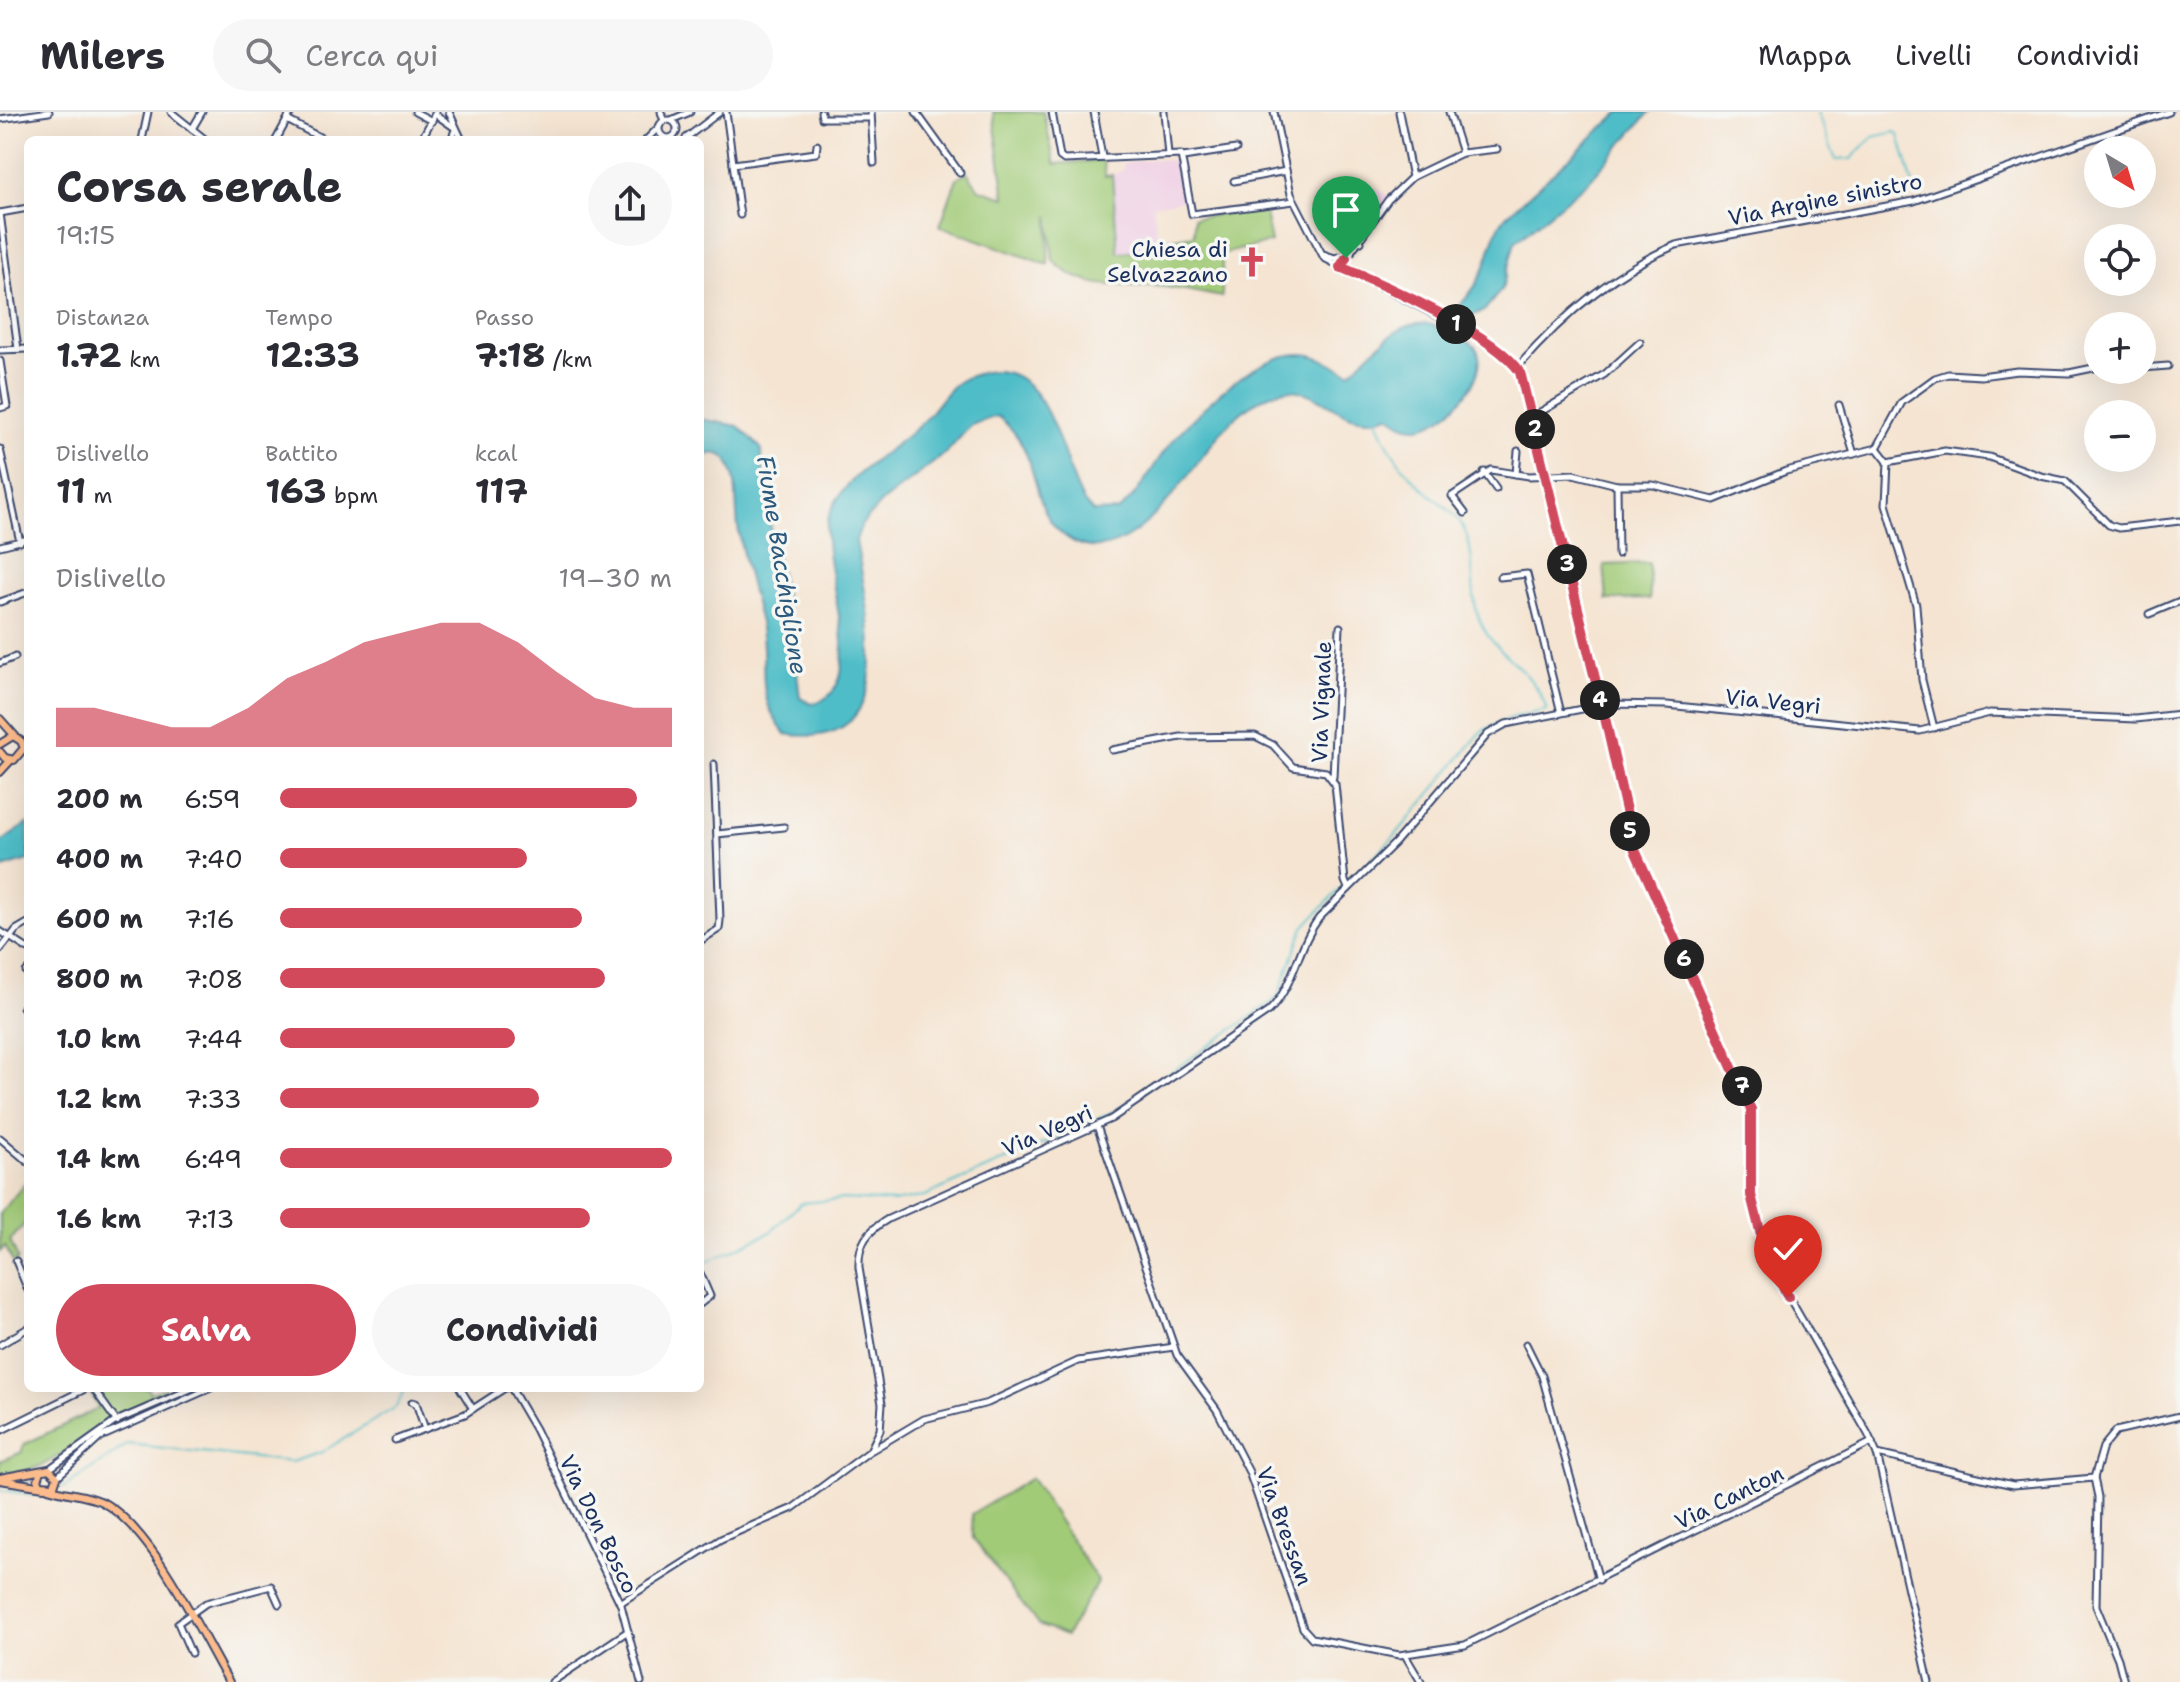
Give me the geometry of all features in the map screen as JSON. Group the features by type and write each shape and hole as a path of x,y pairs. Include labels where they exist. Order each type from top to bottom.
{"main road":[{"path":"0,720 2,741 17,737"},
{"path":"0,720 24,747"},
{"path":"0,772 24,751"},
{"path":"0,752 11,760"},
{"path":"0,752 0,763"},
{"path":"45,1470 38,1480 46,1488"},
{"path":"0,1479 45,1470 57,1478 63,1490"},
{"path":"46,1488 57,1478"},
{"path":"0,1479 63,1490 102,1502 131,1524 229,1682"}],"street":[{"path":"0,119 49,112"},
{"path":"143,136 148,112"},
{"path":"171,112 201,136"},
{"path":"192,129 202,112"},
{"path":"278,136 291,112"},
{"path":"415,112 432,121"},
{"path":"449,112 459,136"},
{"path":"661,112 666,136"},
{"path":"691,136 720,112"},
{"path":"726,112 740,215"},
{"path":"821,112 822,118 828,115 870,115 874,163"},
{"path":"916,112 960,173"},
{"path":"1052,112 1060,157 1066,160 1183,157 1236,149"},
{"path":"1094,112 1102,157"},
{"path":"1164,112 1168,155"},
{"path":"1274,112 1294,201 1320,253 1332,264 1440,316 1486,342 1515,366 1547,475 1635,850 1751,1110 1751,1195 1764,1247 1779,1280 1877,1454 1929,1682"},
{"path":"1399,112 1412,177"},
{"path":"1449,112 1462,153"},
{"name":"Via Argine sinistro","path":"1515,366 1591,296 1651,255 1676,245 1914,201 2169,112"},
{"path":"423,136 436,113 455,129"},
{"path":"650,136 665,123 688,113"},
{"path":"669,136 677,131 688,113"},
{"path":"287,120 317,136"},
{"path":"665,123 683,136"},
{"path":"452,136 455,129"},
{"path":"733,164 816,153 817,145"},
{"path":"1340,267 1361,242 1388,200 1412,177 1462,153 1497,149"},
{"path":"799,155 800,167"},
{"path":"1183,157 1192,214 1294,201"},
{"path":"1234,181 1286,171"},
{"path":"1342,207 1361,242"},
{"path":"18,349 0,213 24,209"},
{"path":"1332,219 1350,254"},
{"path":"1320,253 1341,257"},
{"path":"1332,264 1350,254"},
{"path":"1532,417 1605,374 1640,342"},
{"path":"0,350 24,349"},
{"path":"0,361 7,406 0,408"},
{"path":"2156,367 2168,366"},
{"path":"1465,513 1452,496 1491,470 1516,474 1573,474 1617,485 1653,485 1714,500 1786,471 1877,448 1902,402 1935,378 1948,374 1981,376 2017,371 2069,373 2084,370"},
{"path":"1839,405 1854,454"},
{"path":"1877,448 1888,462 1886,504 1916,605 1922,680 1934,728"},
{"path":"0,449 20,542"},
{"path":"1516,474 1518,451"},
{"path":"1888,462 1945,451 1989,457 2041,476 2065,481 2109,525 2119,528 2180,521"},
{"path":"1484,472 1496,489"},
{"path":"1617,485 1618,554"},
{"path":"0,546 24,540"},
{"path":"1500,577 1527,574 1561,713"},
{"path":"0,602 24,593"},
{"path":"2149,614 2180,601"},
{"name":"Via Vignale","path":"1340,627 1333,778 1348,888"},
{"path":"0,663 15,657"},
{"name":"Via Vegri","path":"870,1451 882,1417 859,1268 860,1247 869,1232 888,1219 1097,1126 1128,1109 1269,1011 1286,990 1310,930 1395,843 1488,734 1506,724 1602,705 1667,705 1920,731 1990,713 2136,719 2180,714"},
{"name":"Via Vignale","path":"1112,750 1173,738 1255,736 1273,745 1293,767 1321,770 1333,778"},
{"path":"17,737 24,738"},
{"path":"704,938 719,929 714,764"},
{"path":"717,834 784,827"},
{"path":"0,950 24,926"},
{"path":"0,931 24,946"},
{"name":"Via Bressan","path":"1097,1126 1174,1347 1181,1363 1224,1422 1249,1472 1305,1632 1319,1640 1405,1655"},
{"path":"0,1138 24,1159"},
{"path":"16,1261 24,1280"},
{"path":"704,1280 710,1291 709,1300 704,1302"},
{"path":"0,1345 24,1330"},
{"path":"1526,1344 1542,1376 1599,1580"},
{"path":"620,1603 721,1539 793,1508 870,1451 924,1419 988,1403 1078,1361 1174,1347"},
{"path":"0,1431 82,1392"},
{"path":"93,1392 118,1424"},
{"path":"45,1470 118,1424 185,1392"},
{"path":"57,1478 85,1450 118,1424 201,1392"},
{"path":"462,1392 473,1409"},
{"path":"395,1440 473,1409 506,1392"},
{"name":"Via Don Bosco","path":"514,1392 620,1603 641,1682"},
{"path":"412,1402 417,1406 425,1429"},
{"path":"2124,1682 2096,1606 2098,1497 2094,1478 2103,1447 2116,1431 2180,1416"},
{"name":"Via Canton","path":"1405,1655 1465,1645 1872,1442"},
{"path":"1877,1454 2013,1485 2094,1478"},
{"path":"191,1653 178,1627 189,1614 206,1603 270,1586 279,1604"},
{"path":"552,1682 628,1631"},
{"path":"1405,1655 1421,1682"}],"shaded area":[{"path":"1154,159 1179,161 1185,200 1153,205 1158,241 1149,251 1118,252 1112,175 1123,170 1123,163"},
{"path":"1359,183 1368,183 1391,198 1370,228 1358,198"}],"green space":[{"path":"993,112 1043,112 1055,164 1103,160 1105,176 1112,175 1118,252 1149,251 1158,241 1194,235 1194,218 1264,209 1271,242 1222,254 1222,297 1162,287 1100,284 1076,277 1053,261 1049,215 1048,265 940,226 957,178 967,172 979,189 1005,197"},
{"path":"1649,563 1650,599 1607,600 1604,565"},
{"path":"24,1184 24,1225 10,1241 18,1259 14,1264 5,1246 0,1252 0,1214"},
{"path":"90,1393 169,1394 111,1420 46,1463 32,1469 0,1473 0,1461 22,1452 23,1445 99,1408"},
{"path":"1031,1478 1098,1581 1066,1636 1038,1625 973,1538 972,1514"}],"water":[{"path":"1620,112 1650,112 1589,181 1515,242 1502,289 1484,311 1465,318 1455,334 1476,348 1478,372 1472,385 1453,409 1429,424 1410,427 1389,415 1371,419 1356,417 1302,392 1287,390 1271,394 1251,405 1228,424 1152,517 1130,535 1107,546 1083,545 1059,531 1049,519 1022,444 1012,429 997,416 971,425 946,453 882,502 862,524 856,540 871,637 870,670 864,700 849,722 824,734 785,734 768,704 765,691 763,639 740,538 731,467 721,455 704,457 704,420 738,426 761,448 768,513 793,637 800,698 811,704 831,694 840,675 843,650 829,562 829,516 843,490 853,479 919,426 957,383 993,371 1013,374 1028,385 1052,422 1084,502 1093,512 1118,511 1134,495 1186,426 1217,396 1254,369 1293,355 1311,355 1350,372 1401,329 1425,324 1438,327 1475,286 1497,230 1506,216"},
{"path":"24,826 24,861 0,869 0,843"}],"waterway":[{"path":"1817,112 1836,160 1851,159 1873,137 1895,132 1899,135 1916,196"},
{"path":"1350,880 1395,836 1482,731 1514,717 1547,710 1533,683 1496,645 1481,623 1474,598 1470,546 1460,522 1401,464 1387,443 1377,419"},
{"path":"704,1264 769,1233 801,1203 843,1199 894,1202 925,1196 1112,1113 1272,1002 1278,996 1304,927 1341,888"},
{"path":"63,1488 128,1444 292,1462 322,1452 396,1407 404,1392"},
{"path":"0,1490 42,1496 54,1493"}],"place":[{"name":"Chiesa di Selvazzano","path":"1252,262"}],"route":[{"path":"1346,258 1340,267 1372,280 1469,332 1502,352 1520,372 1600,699 1597,706 1603,709 1635,850 1751,1110 1751,1195 1764,1247 1788,1297"}],"water label":[{"name":"Fiume Bacchiglione","path":"782,565"}]}
